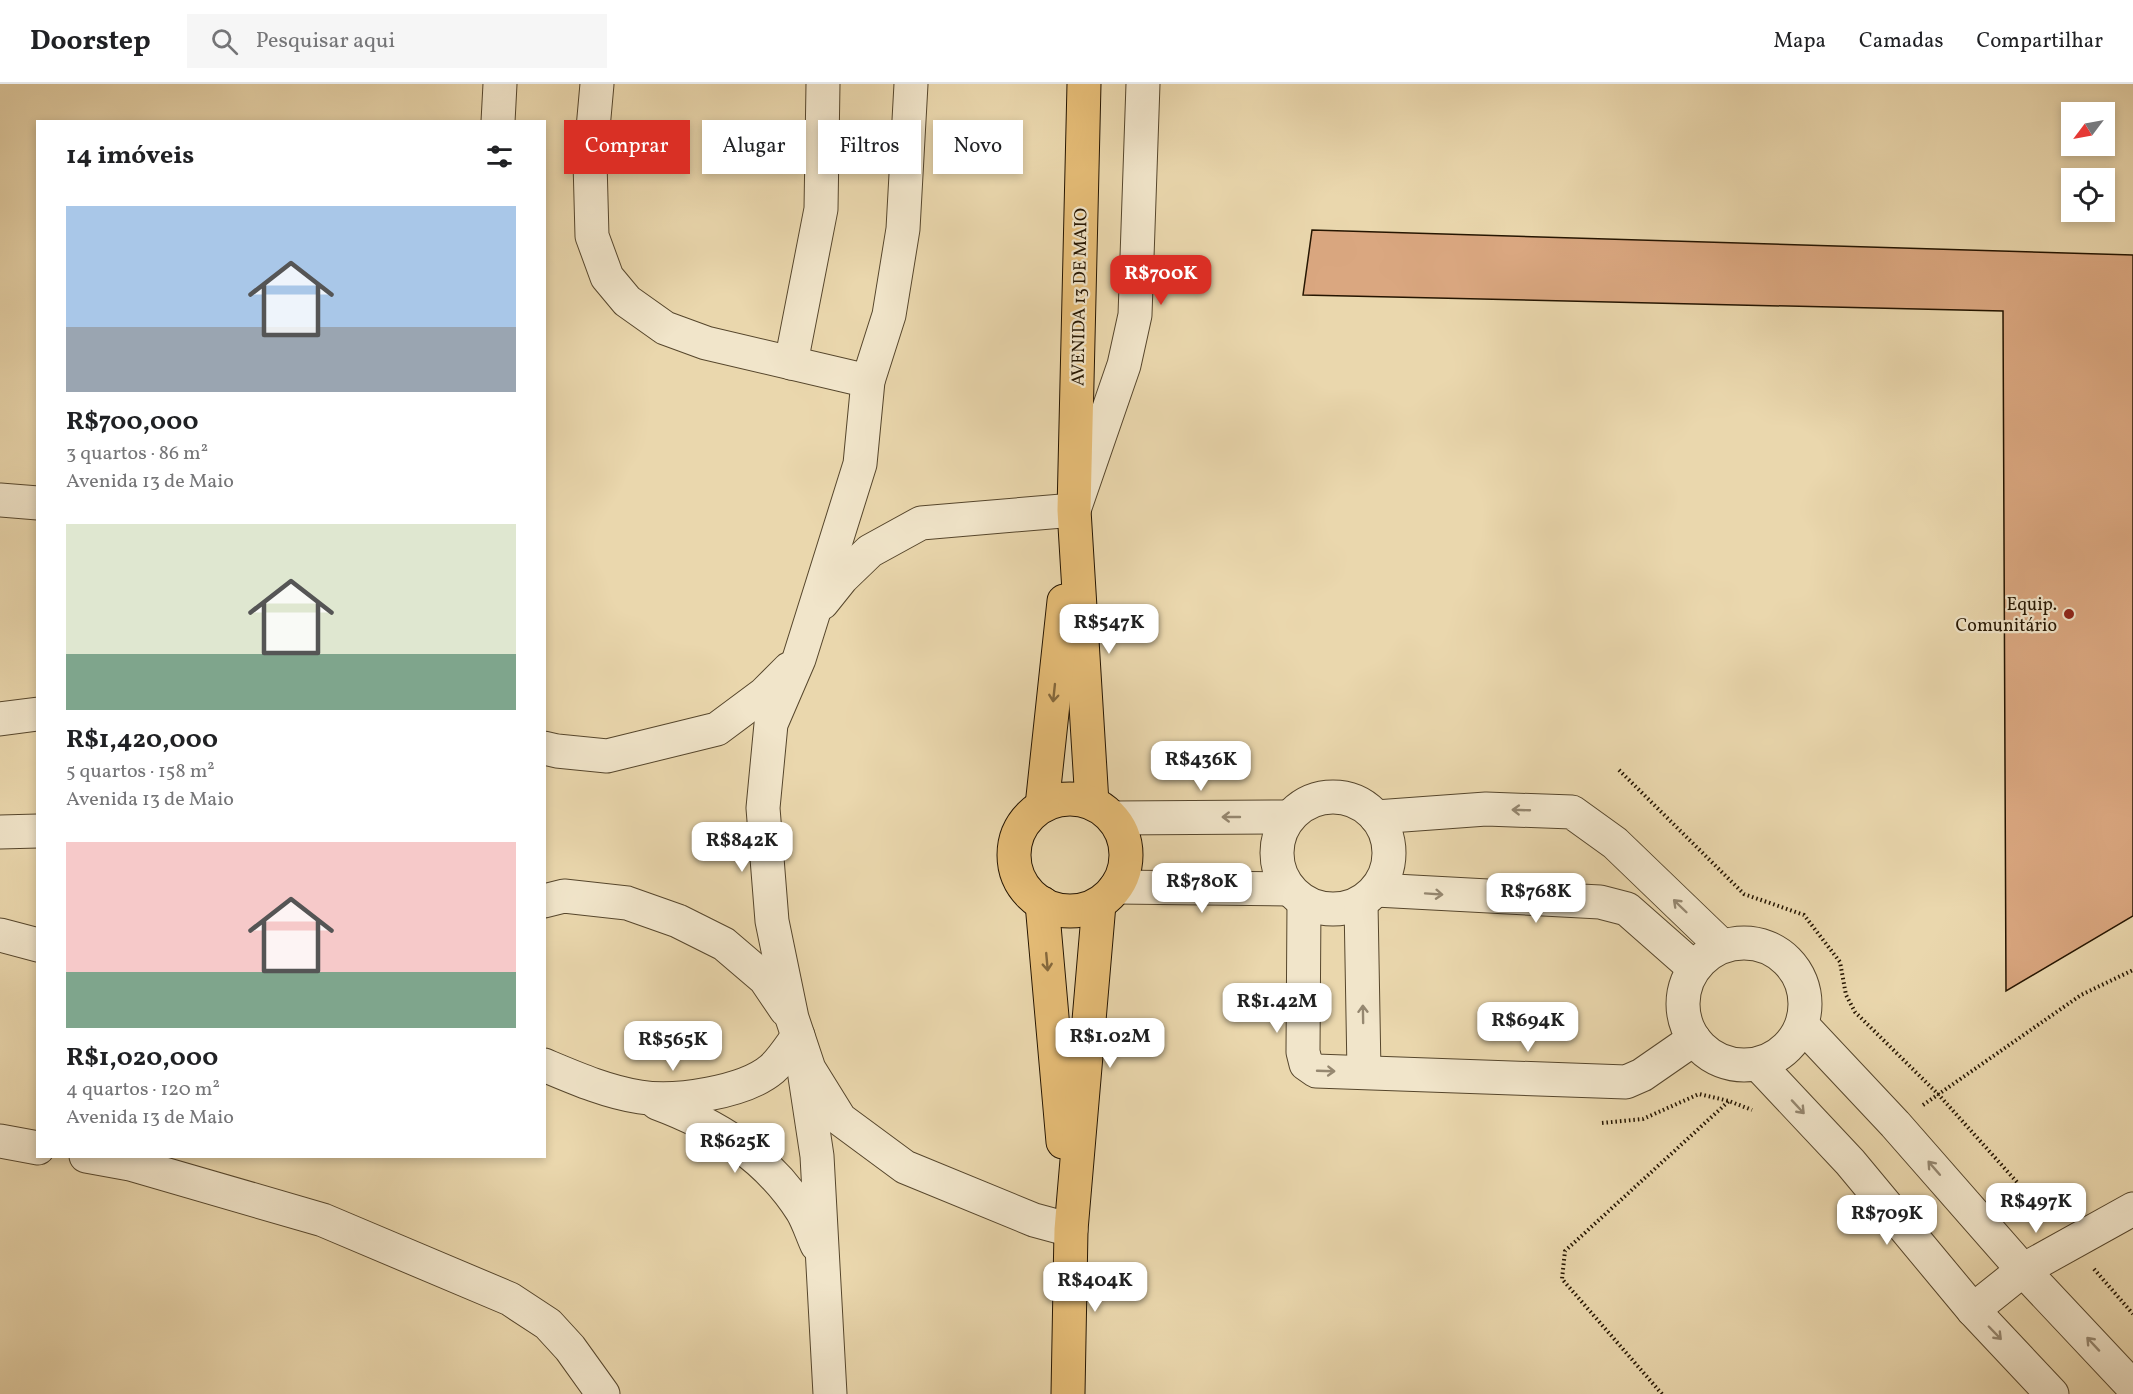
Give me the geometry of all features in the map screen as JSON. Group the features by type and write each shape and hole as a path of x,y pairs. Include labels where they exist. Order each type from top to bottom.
{"main road":[{"name":"AVENIDA 13 DE MAIO","path":"1074,510 1084,84"},
{"path":"1042,806 1074,510"},
{"path":"1074,510 1103,810"},
{"path":"1060,799 1080,799 1103,810 1124,835 1127,855 1124,874 1107,896 1080,911 1060,911 1042,903 1026,891 1017,873 1014,854 1017,835 1027,818 1042,806 1060,799"},
{"path":"1068,1394 1071,1230 1107,896"},
{"path":"1042,903 1071,1230"}],"street":[{"path":"498,120 500,84"},
{"path":"597,84 590,162 592,236 607,277 627,301 665,328 706,343 868,381"},
{"path":"790,363 821,208 823,84"},
{"path":"911,84 903,229 889,315 868,381 860,464 799,659 771,724 763,808 772,921 792,1017 809,1069 840,1119 905,1167 1034,1220 1071,1230"},
{"path":"812,615 842,578 870,551 921,523 1074,510 1124,365 1135,315 1143,84"},
{"path":"0,500 36,503"},
{"path":"546,748 607,756 717,729 764,694 799,659"},
{"path":"0,719 36,714"},
{"path":"1364,1072 1368,897 1386,873 1390,854 1386,834 1376,817 1361,804 1342,797 1323,797 1304,804 1289,817 1279,833 1276,853 1279,872 1296,896 1303,1052 1306,1064 1316,1071 1626,1082 1642,1075 1694,1040"},
{"path":"1376,817 1486,809 1572,812 1616,843 1722,946"},
{"path":"1103,810 1289,817"},
{"path":"0,832 36,831"},
{"path":"546,900 564,896 627,903 678,921 724,944 765,979 792,1017"},
{"path":"1107,896 1296,896 1322,909 1342,909 1368,897 1600,902 1627,909 1694,968"},
{"path":"0,935 36,944"},
{"path":"1741,942 1761,945 1779,953 1793,967 1803,986 1805,1006 1802,1025 1792,1043 1777,1056 1758,1064 1735,1064 1712,1056 1694,1040 1685,1017 1683,1000 1686,983 1694,968 1706,955 1722,946 1741,942"},
{"path":"1802,1025 1895,1124 2023,1270 2133,1387"},
{"path":"641,1097 696,1097 740,1087 772,1069 798,1036 817,1156 830,1394"},
{"path":"1758,1064 1850,1162 1973,1310 2052,1394"},
{"path":"546,1066 581,1081 641,1097 692,1116 740,1144 777,1179 802,1212 823,1258"},
{"path":"0,1141 36,1148"},
{"path":"97,1158 130,1164 323,1220 510,1299 548,1324 570,1348 603,1394"},
{"path":"1973,1310 2023,1270 2133,1209"}],"path":[{"path":"1619,770 1744,894 1804,915 1840,963 1846,995 1855,1012 1938,1094 2133,1314"},
{"path":"1895,1124 2081,995 2133,970"},
{"path":"1602,1123 1643,1119 1699,1094 1729,1101 1753,1112"},
{"path":"1662,1394 1562,1279 1565,1251 1729,1101"}],"building":[{"name":"Equip. Comunitário","path":"1312,230 2133,255 2133,916 2006,991 2003,311 1303,295"}],"place":[{"name":"Equip. Comunitário","path":"2069,614"}]}
